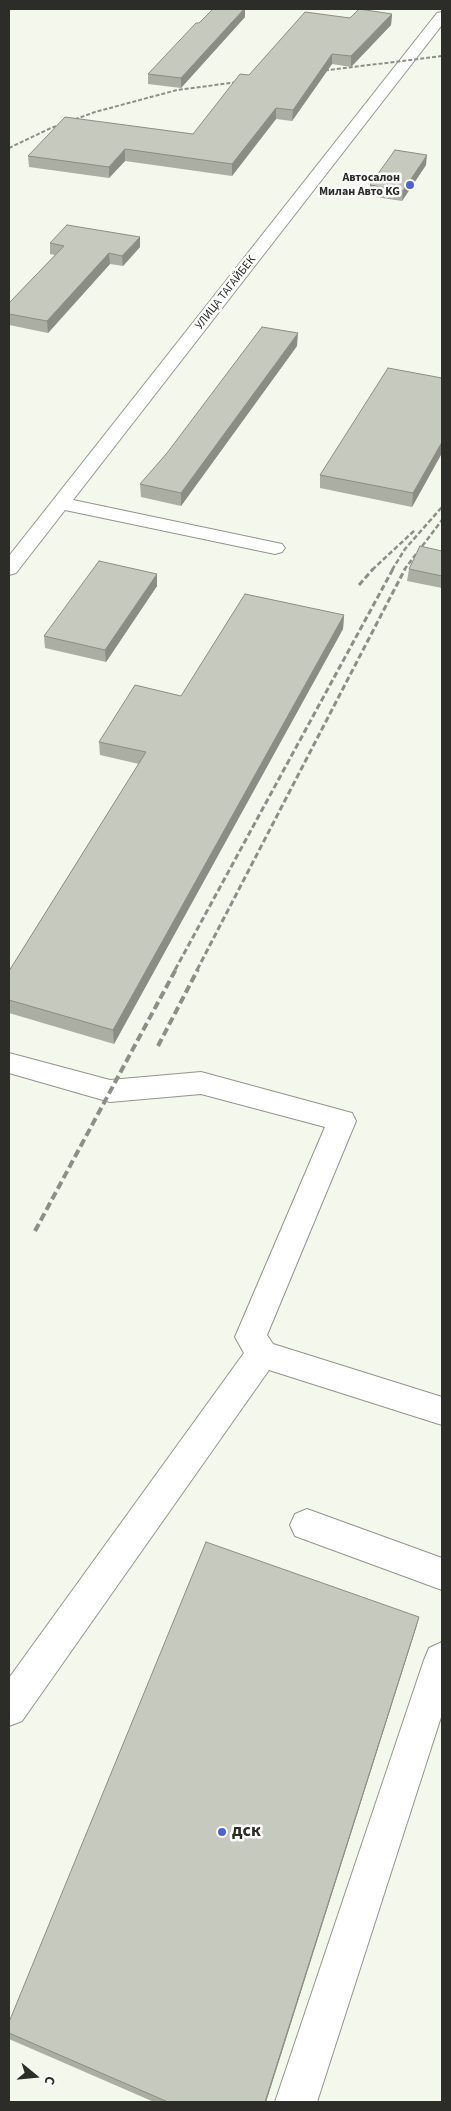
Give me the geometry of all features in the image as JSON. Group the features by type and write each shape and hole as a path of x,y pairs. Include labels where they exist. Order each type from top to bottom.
{"street":[{"name":"УЛИЦА ТАГАЙБЕК","path":"9,569 442,16"},
{"path":"60,503 275,548"},
{"path":"9,1063 110,1091 201,1084 342,1121 251,1338 262,1354 442,1411"},
{"path":"9,1708 262,1354"},
{"path":"307,1526 442,1574"},
{"path":"296,2102 442,1660"}],"building":[{"path":"213,9 244,9 181,78 148,74 196,23 199,23"},
{"path":"359,9 392,14 351,56 332,54 293,110 276,108 232,164 125,149 109,167 28,156 65,117 193,134 240,74 249,75 305,12 350,18"},
{"path":"395,150 427,155 403,191 370,185"},
{"path":"67,225 140,237 122,256 109,253 47,321 9,314 9,303 64,246 50,243"},
{"path":"262,327 298,333 181,493 140,484 167,453"},
{"path":"388,368 442,378 442,442 413,493 320,475"},
{"path":"420,546 442,551 442,576 409,569"},
{"path":"99,561 157,574 105,650 44,636"},
{"path":"245,594 344,615 113,1030 9,1000 9,971 146,752 99,742 135,685 181,696"},
{"name":"дск","path":"206,1542 419,1617 265,2102 168,2102 9,2033 9,2022"}],"railway":[{"path":"313,72 442,56"},
{"path":"9,148 51,128 95,112 177,90 246,81"},
{"path":"392,570 405,549 442,507"},
{"path":"404,570 442,520"},
{"path":"373,569 415,530"},
{"path":"359,585 373,569"},
{"path":"175,970 393,569"},
{"path":"197,970 405,569"},
{"path":"35,1231 176,969"},
{"path":"158,1046 198,969"}],"place":[{"name":"Автосалон Милан Авто KG","path":"410,185"},
{"name":"дск","path":"222,1832"}]}
